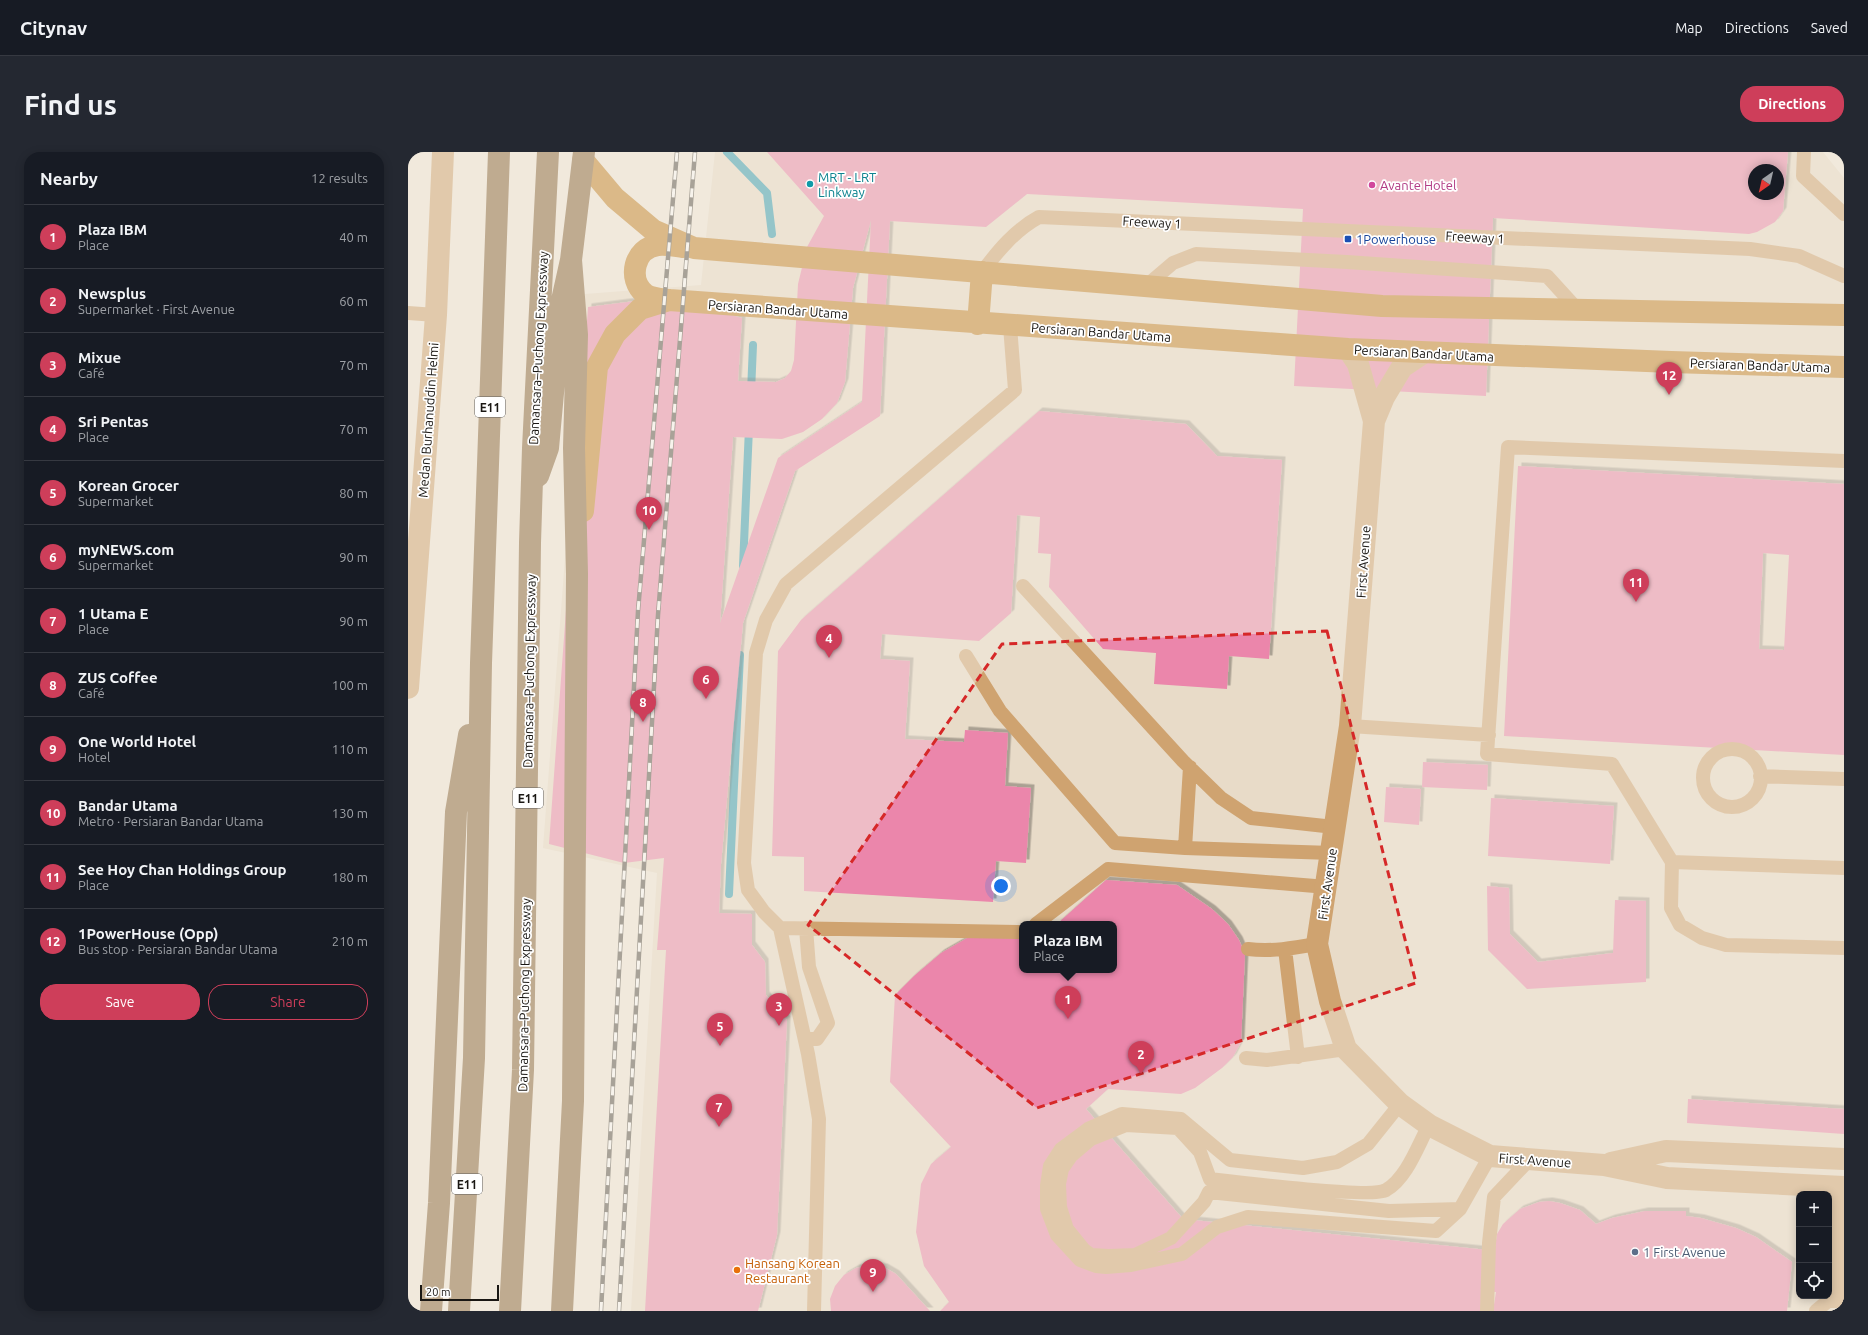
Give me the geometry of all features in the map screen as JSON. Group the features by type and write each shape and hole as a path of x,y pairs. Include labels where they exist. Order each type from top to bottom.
{"highway":[{"name":"E11","path":"459,1311 474,1058 481,663 499,152"},
{"name":"Damansara–Puchong Expressway","path":"510,1311 523,1070 532,494 548,152"},
{"path":"532,494 548,448 561,305 571,260 583,156"},
{"path":"562,1311 573,1101 577,574 574,448 577,335 571,260"},
{"path":"431,1311 439,1203 456,812 481,663"}],"main road":[{"path":"583,156 615,198 653,230 694,248"},
{"path":"669,300 646,295 637,284 634,270 637,259 645,249 658,245 1382,306 1844,315"},
{"path":"978,324 982,272"},
{"name":"Persiaran Bandar Utama","path":"577,574 597,367 616,334 640,309 669,300 978,324 1348,349 1423,353 1844,367"},
{"path":"1816,314 1837,325 1844,326"}],"street":[{"name":"Medan Burhanuddin Helmi","path":"408,688 410,622 436,315 442,152"},
{"name":"First Avenue","path":"1348,349 1358,364 1374,421"},
{"name":"First Avenue","path":"1423,353 1402,367 1384,398 1374,421 1350,726 1318,944 1330,1001 1346,1048 1400,1104 1429,1125 1490,1156 1604,1165 1667,1178 1841,1187"},
{"name":"First Avenue","path":"1604,1165 1666,1151 1844,1159"}],"lane":[{"path":"1804,152 1803,176 1844,214"},
{"name":"Freeway 1","path":"982,272 996,253 1025,224 1040,217 1750,249 1799,256 1844,276"},
{"path":"1146,286 1173,263 1196,254 1331,261 1547,276 1578,310"},
{"path":"408,312 436,315"},
{"path":"814,1311 819,1119 804,1039 780,928 764,912 748,890 744,863 756,653 766,620 786,584 1015,390 1010,326"},
{"path":"1844,461 1508,447 1487,754 1612,764 1672,862 1671,908 1680,925 1702,938 1726,945 1844,948"},
{"path":"1023,586 1190,767 1221,798 1251,818 1334,827"},
{"path":"966,656 1000,711 1115,843 1185,848 1332,853"},
{"path":"1350,726 1488,735"},
{"path":"1727,749 1737,750 1753,759 1760,776 1759,786 1749,801 1740,805 1732,806 1718,803 1708,794 1704,785 1703,775 1705,766 1710,758 1718,752 1727,749"},
{"path":"1185,848 1190,767"},
{"path":"1760,776 1844,779"},
{"path":"1672,862 1844,868"},
{"path":"1040,921 1108,869 1327,887"},
{"path":"780,928 1019,932"},
{"path":"804,1039 817,1039 828,1023 809,967 806,928"},
{"path":"1248,949 1285,949 1318,944"},
{"path":"1285,949 1298,1057"},
{"path":"1246,1058 1267,1060 1298,1057 1346,1048"},
{"path":"1400,1104 1368,1144 1337,1162 1303,1168 1230,1160 1181,1119 1122,1114 1088,1129 1061,1149 1050,1166 1047,1186 1047,1209 1057,1235 1080,1260 1096,1266 1106,1267 1131,1265 1182,1254 1217,1227 1248,1217 1436,1231 1460,1209 1490,1156"},
{"path":"1429,1125 1400,1180 1385,1191 1357,1193 1210,1180 1200,1152 1178,1128 1126,1125 1092,1139 1071,1156 1062,1169 1059,1184 1060,1207 1067,1229 1084,1250 1091,1255 1109,1256 1135,1255 1171,1238 1204,1202 1209,1192 1388,1211 1460,1209"},
{"path":"1487,1311 1489,1243 1494,1197 1529,1160"},
{"path":"1816,1311 1828,1301 1841,1300 1841,1187"}],"highlighted area":[{"path":"1327,631 1416,983 1037,1108 808,925 1002,644"}],"shaded area":[{"path":"715,152 1823,152 1844,178 1844,1311 631,1311 657,873 543,848 585,294 701,285"}],"building":[{"path":"767,152 1788,152 1784,199 1784,164 1748,164 1748,200 1784,200 1783,211 1775,222 1757,232 1749,234 1493,218 1486,396 1294,386 1303,209 1027,194 986,227 890,221 880,416 795,471 743,623 721,864 719,913 752,914 752,945 765,962 766,995 787,1020 777,1235 758,1311 645,1311 666,950 657,950 664,858 624,863 549,844 588,307 667,297 742,318 738,381 776,382 785,378 791,371 794,360 798,284 807,247 824,216","holes":["871,220 862,402 778,458 720,623 733,437 782,439 803,432 822,419 837,403 845,382 853,288"]},
{"path":"1039,411 1186,424 1217,456 1282,460 1269,659 1229,656 1227,689 1154,684 1156,653 1103,649 1049,587 1051,554 1038,553 1040,517 1017,515 1011,613 979,641 882,634 880,659 910,661 905,739 964,742 965,730 1008,733 1005,786 1031,788 1026,863 996,861 993,902 804,891 804,857 772,856 778,651 801,620"},
{"path":"1518,466 1844,484 1844,755 1504,736","holes":["1763,553 1789,555 1784,650 1759,649"]},
{"path":"1423,762 1488,765 1487,790 1422,787"},
{"path":"1386,787 1421,789 1419,825 1384,822"},
{"path":"1491,798 1614,806 1610,864 1488,856"},
{"path":"1106,880 1177,885 1212,909 1228,924 1239,940 1245,954 1241,1042 1233,1057 1222,1068 1195,1088 1181,1094 1108,1089 1086,1109 1183,1219 1488,1250 1484,1311 940,1311 949,1302 924,1266 916,1232 921,1184 931,1164 951,1147 890,1082 895,995 914,976 941,953 969,937 1019,939 1019,973 1117,973 1117,921 1060,921"},
{"path":"1487,886 1509,888 1510,934 1538,962 1613,953 1615,900 1646,901 1646,982 1527,989 1488,950"},
{"path":"1688,1099 1844,1109 1844,1134 1687,1123"},
{"name":"1 First Avenue","path":"1549,1201 1580,1210 1596,1224 1612,1218 1645,1211 1686,1211 1686,1216 1701,1218 1736,1228 1756,1237 1792,1262 1787,1311 1493,1311 1496,1292 1488,1292 1497,1234 1503,1224 1520,1209 1539,1202"},
{"path":"870,1265 884,1267 896,1274 930,1311 831,1311 830,1299 835,1286 844,1275 856,1268"}],"waterway":[{"path":"727,152 767,193 772,234"},
{"path":"751,392 753,345"},
{"path":"743,566 749,428"},
{"path":"729,894 740,655"}],"railway":[{"path":"601,1311 638,611 677,152"},
{"path":"619,1311 658,615 695,152"}],"place":[{"name":"MRT - LRT Linkway","path":"810,184"},
{"name":"Avante Hotel","path":"1372,185"},
{"name":"1Powerhouse","path":"1348,239"},
{"name":"1PowerHouse (Opp)","path":"1669,395"},
{"name":"Bandar Utama","path":"649,530"},
{"name":"See Hoy Chan Holdings Group","path":"1636,602"},
{"name":"Sri Pentas","path":"829,658"},
{"name":"myNEWS.com","path":"706,699"},
{"name":"ZUS Coffee","path":"643,722"},
{"name":"Plaza IBM","path":"1068,1019"},
{"name":"Mixue","path":"779,1026"},
{"name":"Korean Grocer","path":"720,1046"},
{"name":"Newsplus","path":"1141,1074"},
{"name":"1 Utama E","path":"719,1127"},
{"name":"1 First Avenue","path":"1635,1252"},
{"name":"Hansang Korean Restaurant","path":"737,1270"},
{"name":"One World Hotel","path":"873,1292"}]}
